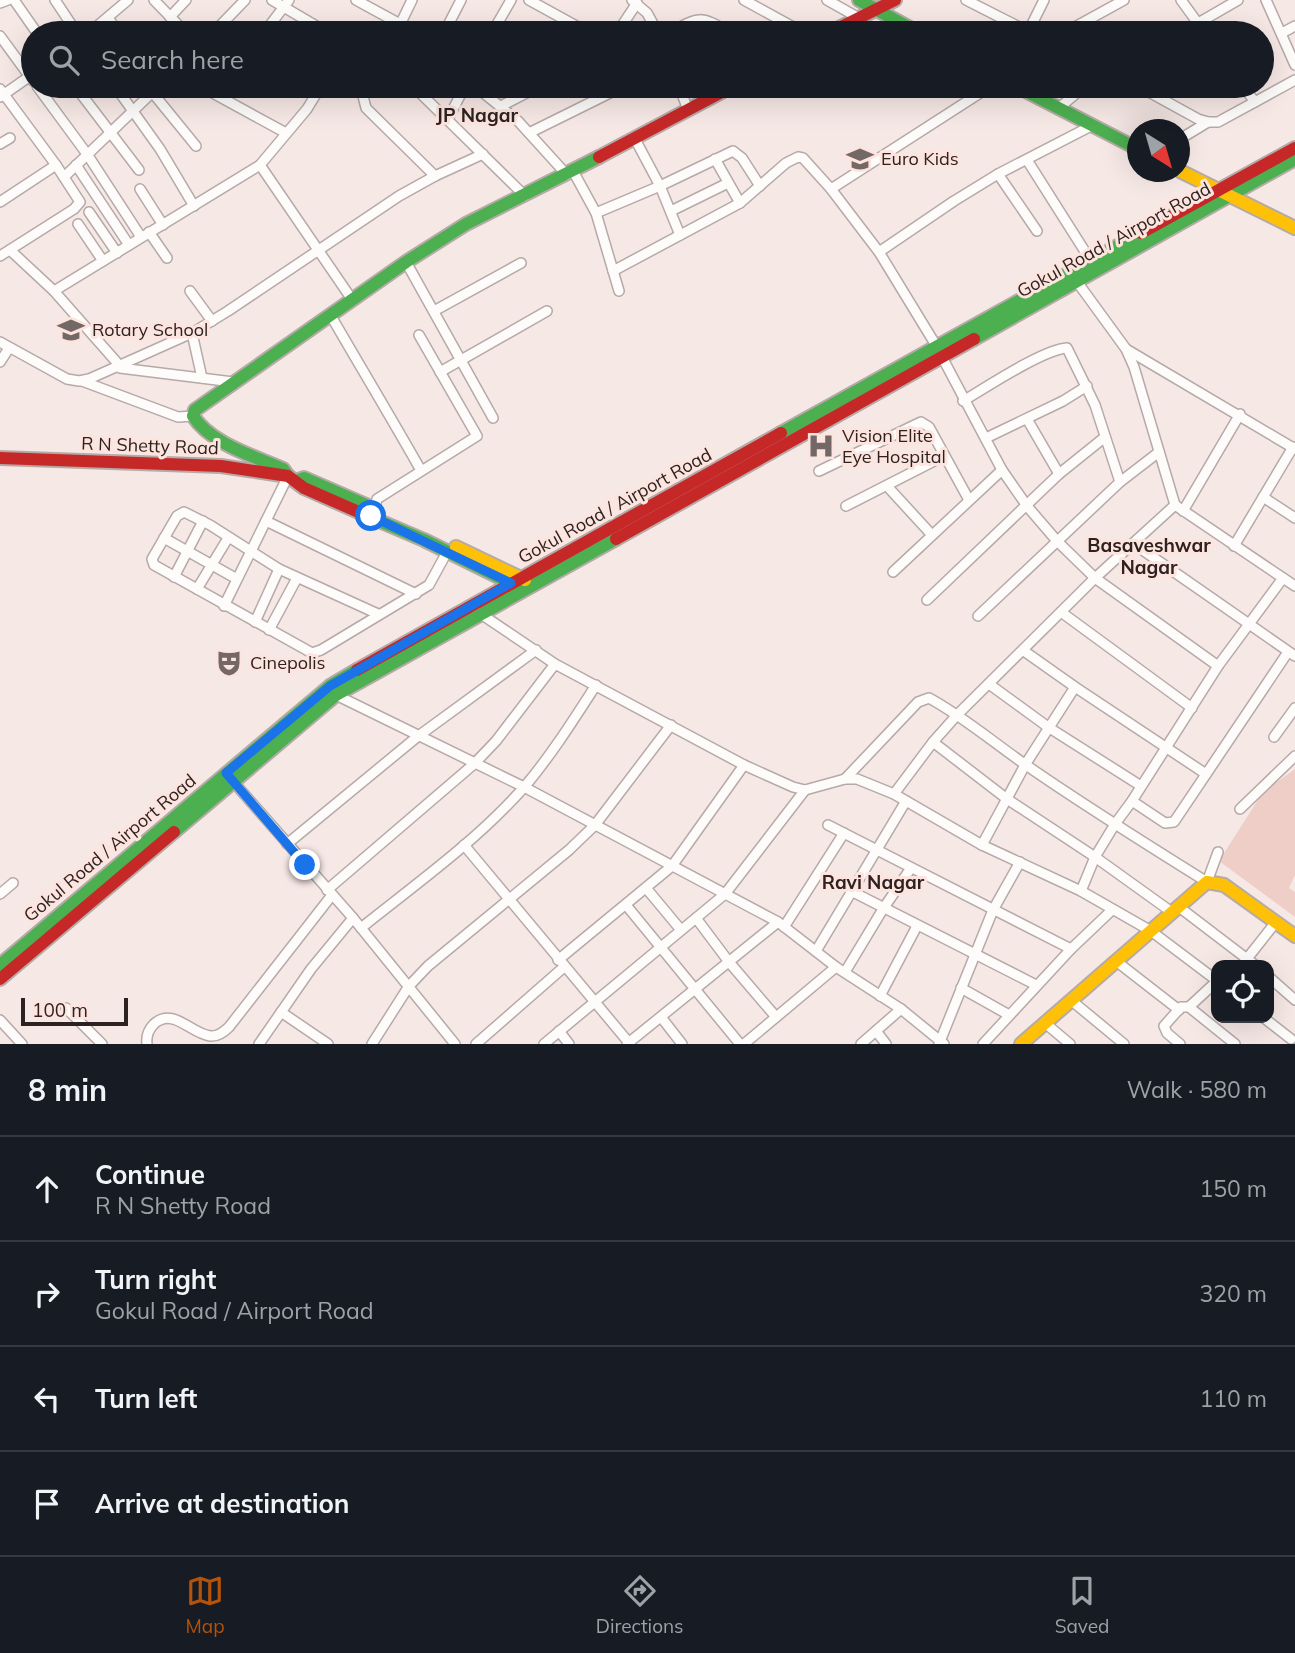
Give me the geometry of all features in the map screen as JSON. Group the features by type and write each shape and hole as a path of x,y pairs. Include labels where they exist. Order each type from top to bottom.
{"main road":[{"path":"859,0 898,21"},
{"path":"853,21 895,0"},
{"path":"292,478 283,469 197,425 193,416 199,405 406,262 466,224 570,173 710,98"},
{"path":"1041,98 1127,143"},
{"name":"Gokul Road / Airport Road","path":"1074,277 1091,261 1295,148"},
{"name":"Gokul Road / Airport Road","path":"0,965 230,777 336,695 522,584 1074,277 1295,159"},
{"path":"1190,176 1295,228"},
{"name":"R N Shetty Road","path":"0,458 221,466 304,478 522,584"},
{"name":"Gokul Road / Airport Road","path":"0,979 330,686 475,611"},
{"path":"1021,1044 1207,882 1224,884 1295,936"}],"street":[{"path":"0,3 8,0"},
{"path":"14,0 29,21"},
{"path":"55,0 69,21"},
{"path":"104,21 128,0"},
{"path":"154,0 174,21"},
{"path":"170,17 186,0"},
{"path":"225,21 246,0"},
{"path":"272,0 286,4 311,21"},
{"path":"356,0 386,21"},
{"path":"402,21 412,0"},
{"path":"450,21 461,0"},
{"path":"499,21 511,0"},
{"path":"528,0 567,21"},
{"path":"744,0 782,21"},
{"path":"827,0 859,18"},
{"path":"966,0 1007,21"},
{"path":"1034,21 1044,0"},
{"path":"1086,21 1124,0"},
{"path":"1181,0 1196,21"},
{"path":"1203,21 1238,0"},
{"path":"1266,0 1295,65"},
{"path":"624,21 635,1 651,21"},
{"path":"273,21 286,4"},
{"path":"691,21 710,21"},
{"path":"1282,33 1295,26"},
{"path":"0,36 21,63"},
{"path":"1274,92 1295,80"},
{"path":"0,256 78,205 79,199 1,93 21,83"},
{"path":"46,98 145,235 167,258"},
{"path":"84,98 139,170"},
{"path":"124,98 160,149 194,206"},
{"path":"64,177 145,98"},
{"path":"161,98 196,146"},
{"path":"229,98 286,133"},
{"path":"54,291 260,165 314,98"},
{"path":"364,98 366,108 435,176"},
{"path":"426,98 526,195"},
{"path":"447,118 458,98"},
{"path":"491,98 570,173 596,213 619,291"},
{"path":"501,106 517,98"},
{"path":"529,133 600,98"},
{"path":"684,98 688,110"},
{"path":"831,189 972,98"},
{"path":"1060,107 1071,98"},
{"path":"1161,98 1208,122 1218,122 1262,98"},
{"path":"1252,98 1255,102"},
{"path":"1190,133 1208,122"},
{"path":"879,253 954,201 999,174 1093,125"},
{"path":"0,144 10,138"},
{"path":"635,139 660,187 680,235"},
{"path":"596,213 660,187 727,152 737,152 760,186"},
{"path":"81,380 118,367 192,333 399,196 483,154"},
{"path":"613,271 740,202 786,163 798,157 803,158 831,189 879,253 939,352 1002,470 1027,506 1057,541 1095,578 1218,666"},
{"path":"715,159 740,202"},
{"path":"1027,160 1091,261"},
{"path":"0,202 55,165"},
{"path":"76,165 129,245"},
{"path":"260,165 353,301"},
{"path":"999,174 1037,231"},
{"path":"671,211 728,183"},
{"path":"140,189 163,225"},
{"path":"89,212 117,253"},
{"path":"78,224 103,261"},
{"path":"10,250 54,291 118,367 233,382"},
{"path":"406,262 493,418"},
{"path":"434,311 521,263"},
{"path":"1074,277 1126,349 1179,508 1295,586"},
{"path":"190,291 212,321"},
{"path":"440,372 547,311"},
{"path":"331,316 419,467"},
{"path":"192,333 202,378"},
{"path":"367,510 377,499 477,436 419,335"},
{"path":"0,362 4,345 67,379 81,380 177,417 193,416"},
{"path":"963,401 1003,377 1067,348 1087,386 1120,482"},
{"path":"1126,349 1294,448 1234,546"},
{"path":"986,438 1087,386"},
{"path":"894,794 957,715 1095,578 1179,508 1240,414"},
{"path":"1027,419 1059,474"},
{"path":"819,471 921,422 929,427 969,500"},
{"path":"928,600 1059,474 1104,437"},
{"path":"978,616 1120,482 1159,452"},
{"path":"846,506 944,456"},
{"path":"893,572 1002,470"},
{"path":"224,606 266,521 292,478"},
{"path":"887,486 931,534"},
{"path":"1263,497 1295,518"},
{"path":"378,614 279,569 187,513 180,512 152,562 224,606 312,653 433,582 454,552"},
{"path":"266,521 416,594"},
{"path":"174,577 203,522"},
{"path":"164,538 237,579"},
{"path":"197,589 228,538"},
{"path":"1132,801 1164,823 1174,822 1292,654 1134,544"},
{"path":"255,622 279,569"},
{"path":"269,630 298,578"},
{"path":"1081,891 1095,857 1115,824 1218,666 1283,578"},
{"path":"475,611 555,664 744,765 793,787 805,790 845,779 857,779 894,794 982,845 1081,891 1151,931 1211,977"},
{"path":"1061,612 1192,708"},
{"path":"287,844 417,737 536,650"},
{"path":"1024,651 1206,774"},
{"path":"148,1044 146,1037 151,1027 160,1019 175,1019 208,1036 222,1033 229,1027 330,892 474,764 496,741 555,664"},
{"path":"989,684 1048,727 1141,786"},
{"path":"360,928 464,845 524,787 547,759 596,685"},
{"path":"982,845 1025,765 1075,687"},
{"path":"336,695 417,737 524,787 781,924 901,1009 941,1043 993,910 1020,862"},
{"path":"845,779 918,702 925,698 957,715 1025,765 1207,882 1218,852"},
{"path":"1274,737 1295,708"},
{"path":"372,1044 409,986 428,966 596,825 671,724"},
{"path":"933,742 1007,799 1176,910 1244,960"},
{"path":"1240,809 1295,756"},
{"path":"476,1044 672,866 744,765"},
{"path":"230,777 353,918 455,1044"},
{"path":"544,1044 725,894 805,790"},
{"path":"816,951 906,801"},
{"path":"828,825 1071,949"},
{"path":"464,845 629,1044 729,962 781,924 844,833"},
{"path":"626,905 694,990 742,1044 841,969 911,869"},
{"path":"0,894 13,883"},
{"path":"646,888 681,930"},
{"path":"850,891 1036,985"},
{"path":"983,1044 1036,985 1112,910"},
{"path":"260,1044 311,969 353,918"},
{"path":"696,918 776,1017"},
{"path":"1250,960 1276,922"},
{"path":"880,996 917,926"},
{"path":"1116,961 1178,1010"},
{"path":"1274,981 1295,1000"},
{"path":"1189,1007 1211,986"},
{"path":"961,988 1009,1015"},
{"path":"1072,1001 1124,1044"},
{"path":"1180,1044 1164,1026 1181,1007 1189,1007 1235,1044"},
{"path":"66,1008 102,1044"},
{"path":"861,1044 901,1009"},
{"path":"281,1012 328,1044"},
{"path":"661,1017 682,1044"},
{"path":"0,1020 18,1043"},
{"path":"1045,1023 1070,1044"},
{"path":"1270,1023 1290,1039"},
{"path":"559,1031 569,1044"},
{"path":"876,1031 886,1044"}],"shaded area":[{"path":"1295,769 1295,875 1289,888 1295,892 1295,917 1219,861 1263,792"}],"traffic: fast":[{"path":"859,0 897,21"},
{"path":"1039,98 1127,143"},
{"path":"288,476 283,469 222,442 201,426 193,416 195,410 406,262 466,224 599,157"},
{"path":"974,339 1295,159"},
{"path":"781,433 1141,233"},
{"path":"296,481 304,478 373,508"},
{"path":"370,517 424,540 517,586"},
{"path":"174,832 336,695 616,539"},
{"path":"0,965 330,686 357,670"}],"traffic: slow":[{"path":"1190,176 1295,228"},
{"path":"456,547 525,580"},
{"path":"1021,1044 1207,882 1224,885 1295,936"}],"traffic: jam":[{"path":"853,21 895,0"},
{"path":"599,157 710,98"},
{"path":"1141,233 1295,148"},
{"path":"616,539 974,339"},
{"path":"357,670 781,433"},
{"path":"0,458 221,466 288,476 304,488 370,517"},
{"path":"0,979 174,832"}],"place":[{"name":"Euro Kids","path":"860,159"},
{"name":"Rotary School","path":"71,330"},
{"name":"Vision Elite Eye Hospital","path":"821,446"},
{"name":"Cinepolis","path":"229,663"}],"district":[{"name":"JP Nagar","path":"477,115"},
{"name":"Basaveshwar Nagar","path":"1149,556"},
{"name":"Ravi Nagar","path":"873,882"}],"route":[{"path":"305,865 226,773 330,686 511,583 371,516"}]}
